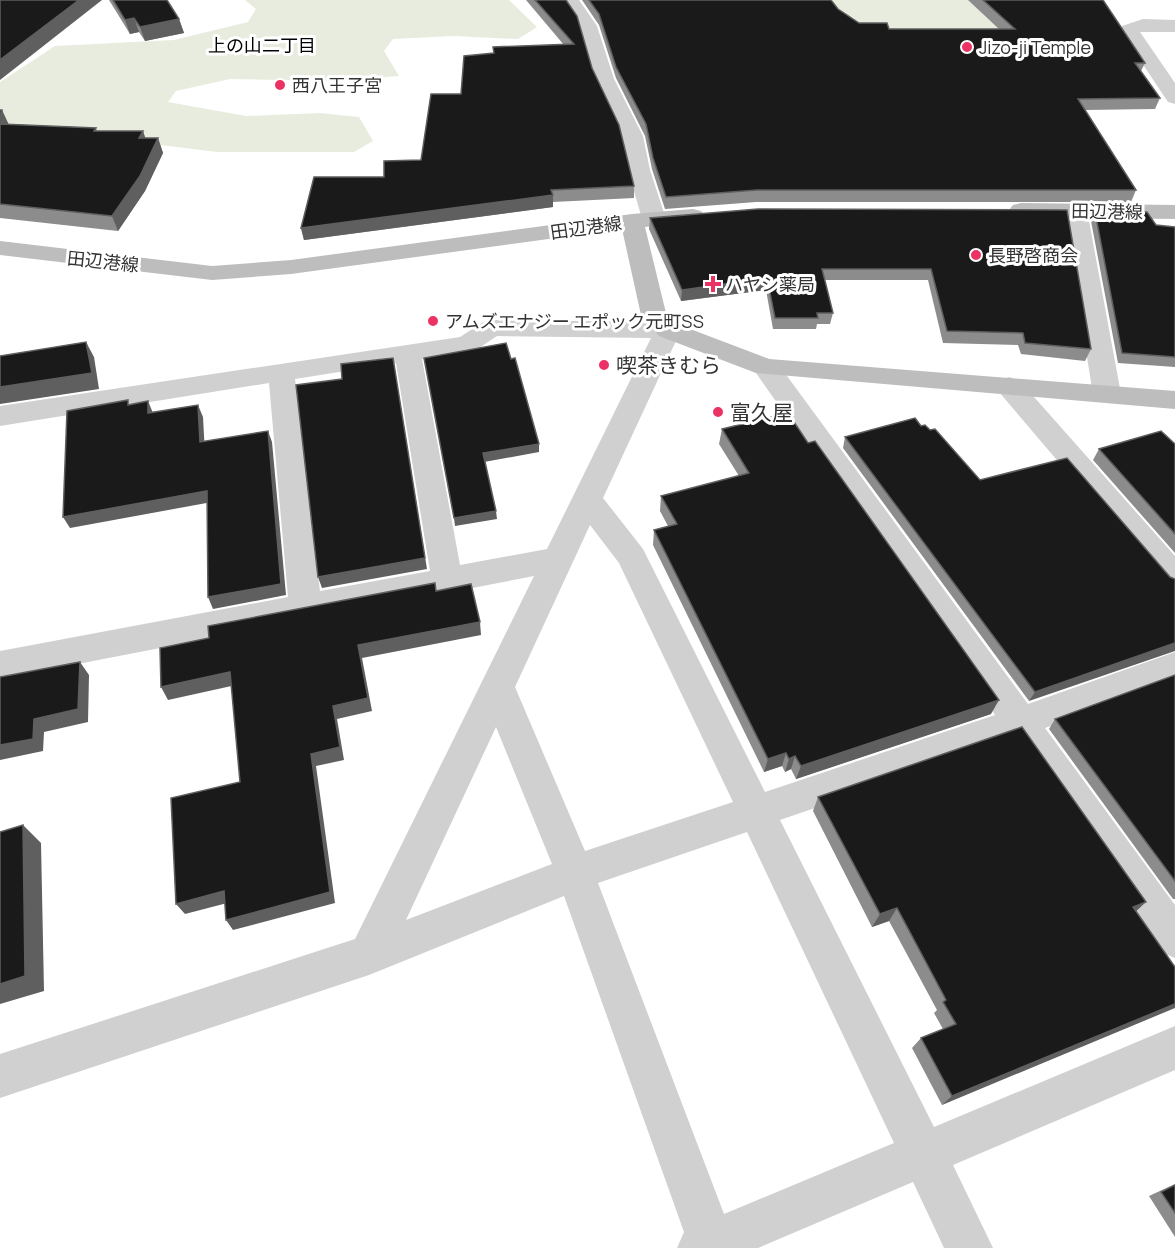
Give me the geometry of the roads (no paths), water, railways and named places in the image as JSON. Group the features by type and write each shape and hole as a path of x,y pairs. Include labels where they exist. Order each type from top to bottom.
{"main road":[{"name":"田辺港線","path":"1004,210 1175,212"},
{"name":"田辺港線","path":"0,248 212,273 291,267 643,220 711,215"},
{"path":"643,220 654,315 668,330 766,367 1175,399"}],"street":[{"path":"570,0 588,26 604,79 632,136 639,170 643,220"},
{"path":"1175,26 1143,26 1129,30 1175,98"},
{"path":"1075,210 1107,394"},
{"path":"0,416 467,344 492,328 668,330 369,955"},
{"path":"408,354 447,580"},
{"path":"766,367 1175,938"},
{"path":"281,372 305,607"},
{"path":"1009,386 1175,577"},
{"path":"587,500 632,557 969,1248"},
{"path":"0,665 558,559"},
{"path":"0,1076 369,955 575,873 1021,722 1175,666"},
{"path":"497,686 575,873 709,1247 1175,1048"}],"place":[{"name":"Jizo-ji Temple","path":"967,47"},
{"name":"西八王子宮","path":"280,85"},
{"name":"長野啓商会","path":"976,255"},
{"name":"ハヤシ薬局","path":"713,284"},
{"name":"アムズエナジー エポック元町SS","path":"433,321"},
{"name":"喫茶きむら","path":"604,365"},
{"name":"富久屋","path":"718,412"}],"district":[{"name":"上の山二丁目","path":"262,45"}]}
